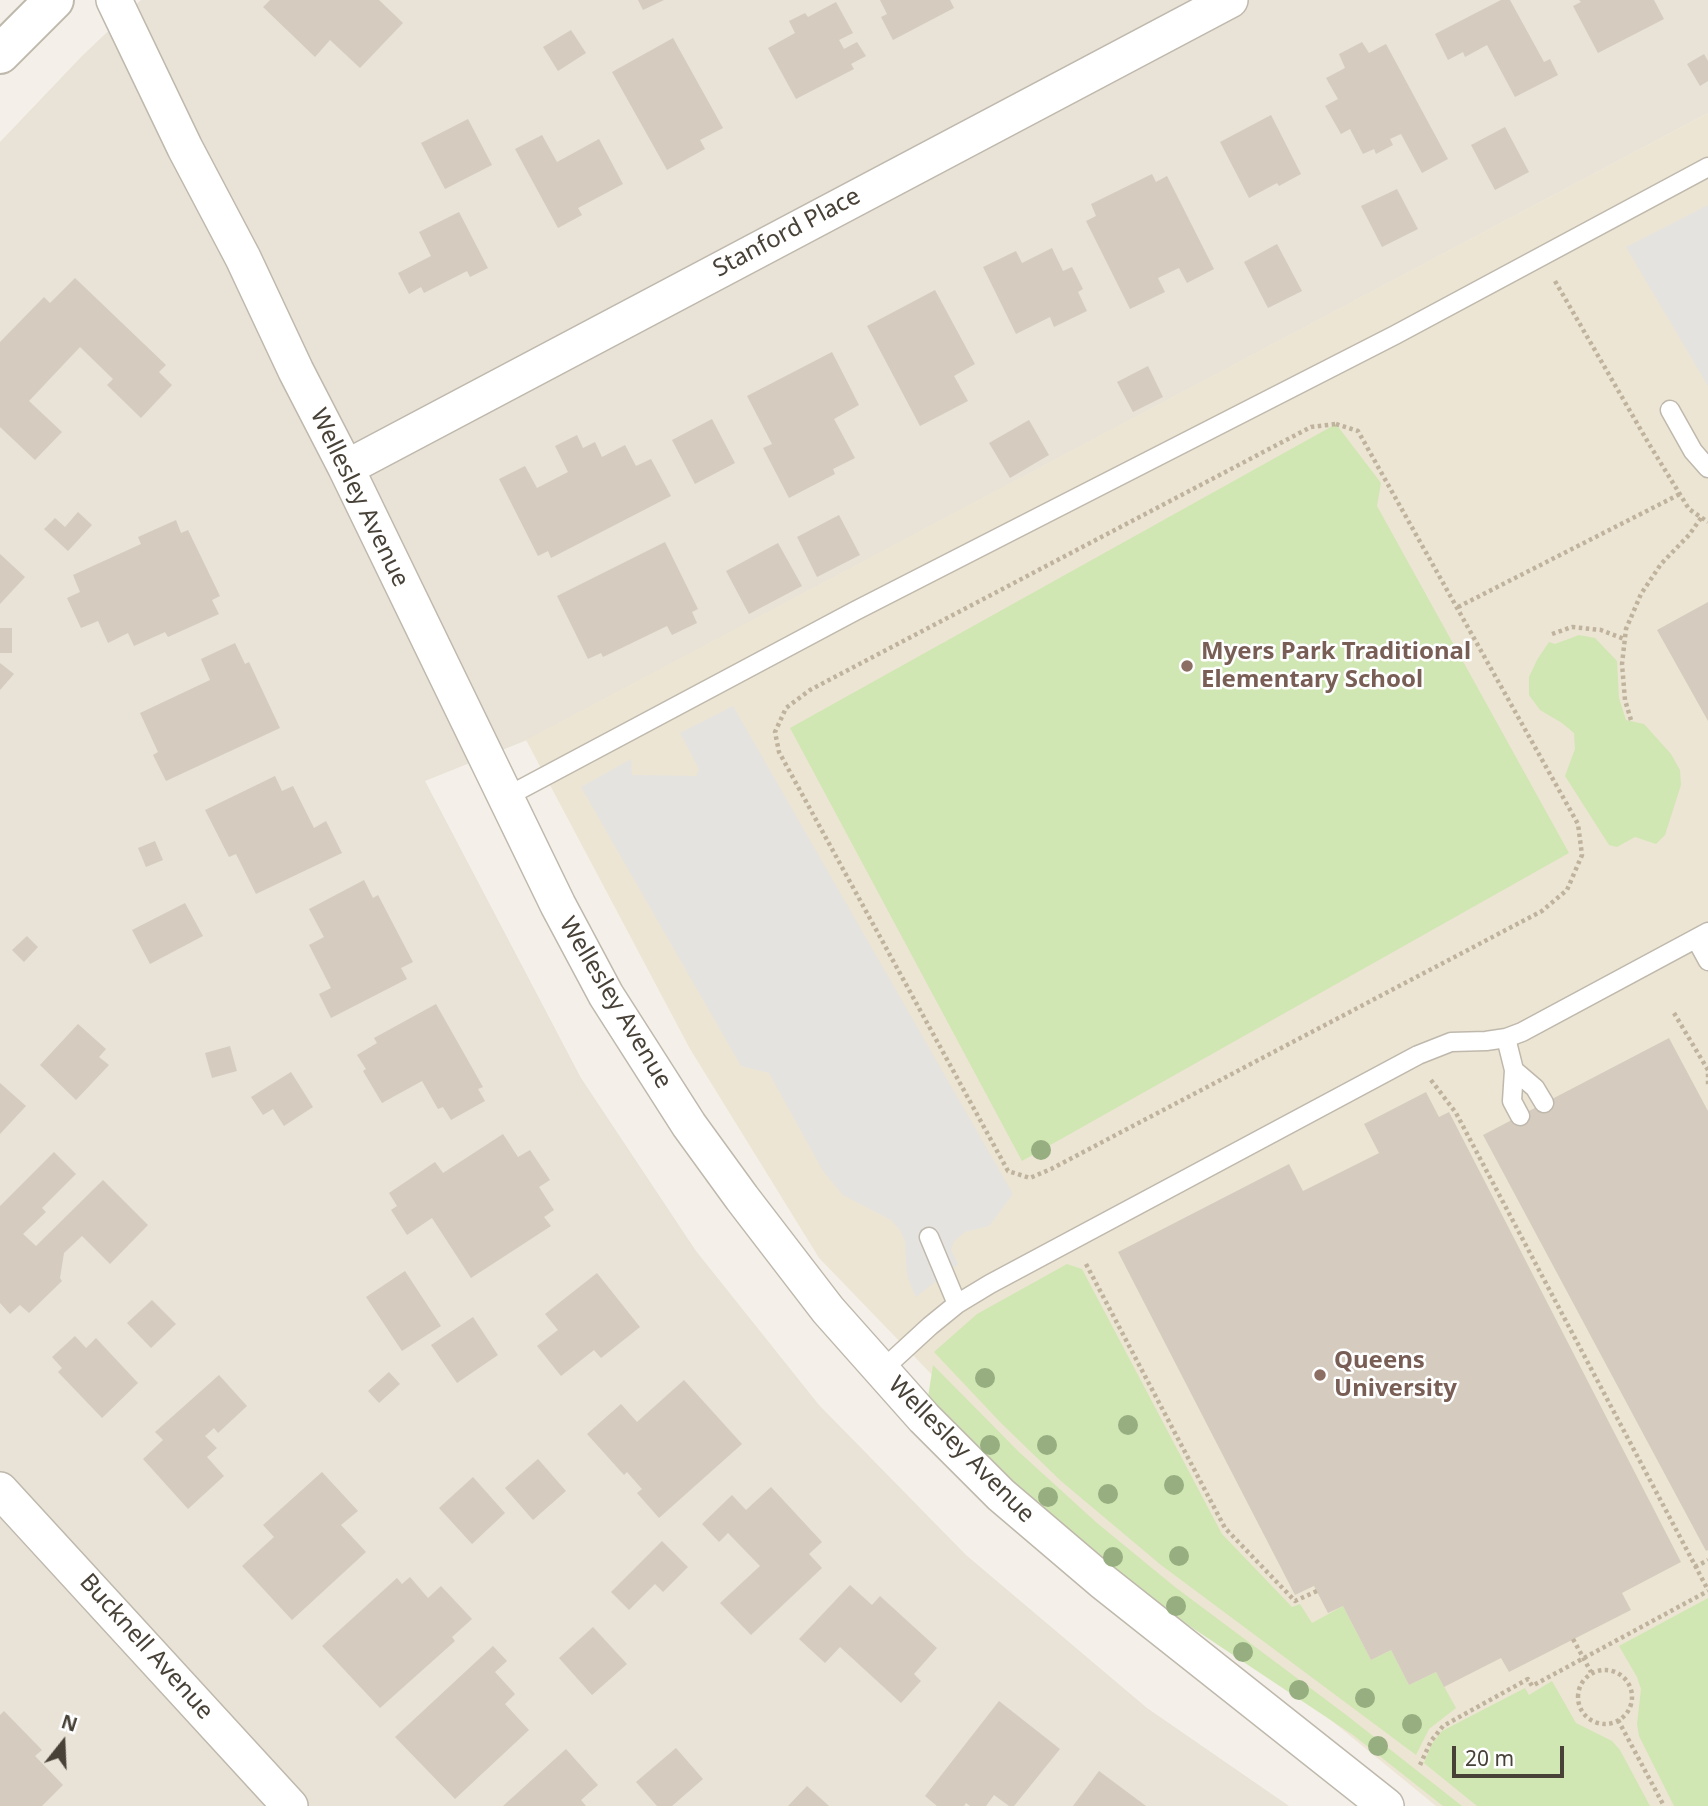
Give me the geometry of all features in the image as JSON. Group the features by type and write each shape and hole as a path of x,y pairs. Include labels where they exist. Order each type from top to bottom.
{"street":[{"path":"0,54 54,0"},
{"name":"Wellesley Avenue","path":"114,0 577,942 643,1056 689,1125 796,1270 881,1371 1001,1495 1033,1524 1386,1806"},
{"name":"Stanford Place","path":"346,468 1230,0"},
{"name":"Bucknell Avenue","path":"0,1490 290,1806"}],"lane":[{"path":"506,797 855,611 1395,335 1708,167"},
{"path":"1670,410 1693,451 1708,468"},
{"path":"881,1371 957,1304 1073,1239 1435,1047 1451,1042 1506,1038 1702,936 1708,961"},
{"path":"1506,1038 1514,1070 1512,1101 1520,1116"},
{"path":"1514,1070 1535,1088 1544,1103"},
{"path":"929,1237 957,1304"}],"path":[{"path":"1541,256 1648,444 1689,509 1708,522"},
{"path":"1336,424 1358,431 1458,607 1578,824 1582,855 1567,890 1542,911 1051,1169 1030,1178 1008,1171 779,752 775,732 786,708 822,684 1311,427 1336,424"},
{"path":"1458,607 1680,494"},
{"path":"1631,720 1625,700 1622,664 1624,639 1641,594 1661,564 1701,518"},
{"path":"1552,634 1572,627 1601,630 1624,639"},
{"path":"1674,1013 1708,1070 1708,1085"},
{"path":"1420,1765 1431,1741 1443,1726 1528,1679 1532,1686 1708,1590 1455,1113 1429,1075"},
{"path":"1073,1239 1225,1528 1296,1601 1317,1591"},
{"path":"1695,1567 1708,1560"},
{"path":"1573,1639 1591,1672"},
{"path":"1608,1669 1616,1671 1629,1683 1632,1700 1630,1709 1618,1720 1600,1724 1590,1720 1578,1706 1579,1687 1591,1672 1608,1669"},
{"path":"1618,1720 1664,1806"}],"shaded area":[{"path":"141,0 1708,0 1708,113 527,740 425,781 581,1078 696,1251 819,1405 966,1555 1147,1708 1289,1806 0,1806 0,142 82,56"},
{"path":"1708,113 1708,1806 1436,1806 1020,1466 819,1258 690,1049 526,740"},
{"path":"1708,205 1708,386 1626,247"},
{"path":"733,706 1013,1194 989,1226 965,1232 954,1241 951,1250 958,1264 916,1297 907,1276 905,1241 900,1230 891,1220 843,1195 823,1171 769,1073 741,1066 581,787 631,759 632,775 696,776 699,769 680,733"}],"green space":[{"path":"1336,424 1381,483 1377,506 1569,853 1022,1161 790,728"},
{"path":"1579,635 1595,638 1617,661 1619,698 1626,720 1644,724 1671,754 1680,770 1681,785 1665,835 1656,844 1635,837 1617,847 1609,845 1565,776 1575,749 1574,733 1540,710 1529,695 1529,677 1549,642 1555,644"},
{"path":"1067,1264 1082,1269 1222,1534 1292,1607 1300,1604 1312,1623 1343,1606 1371,1660 1391,1650 1409,1685 1436,1672 1456,1708 1429,1729 1416,1755 1161,1565 1061,1481 934,1352 977,1314"},
{"path":"933,1365 1019,1452 1097,1523 1175,1587 1345,1714 1462,1806 1443,1806 1353,1735 1170,1613 1112,1570 1018,1486 928,1397"},
{"path":"1708,1598 1708,1806 1674,1806 1639,1736 1637,1724 1641,1689 1619,1646"},
{"path":"1552,1681 1576,1723 1612,1741 1620,1750 1650,1806 1477,1806 1424,1763 1432,1744 1442,1731 1525,1688 1529,1695"}],"building":[{"path":"270,0 379,0 403,23 360,68 330,40 315,57 263,7"},
{"path":"638,0 664,0 643,10"},
{"path":"880,0 950,0 954,8 893,40 881,17 887,14"},
{"path":"1501,0 1510,0 1544,62 1550,59 1558,75 1515,97 1487,45 1465,57 1463,52 1448,60 1435,34"},
{"path":"1579,0 1654,0 1664,19 1598,53 1573,6 1581,2"},
{"path":"836,2 853,33 839,40 844,49 857,42 866,56 851,64 854,69 796,99 768,48 795,33 789,21 805,13 808,17"},
{"path":"571,30 586,53 558,71 543,47"},
{"path":"673,38 723,128 700,140 705,149 667,170 612,72"},
{"path":"1362,42 1369,53 1386,44 1448,159 1422,173 1401,134 1390,139 1393,145 1376,154 1374,149 1363,154 1350,129 1341,134 1325,106 1338,99 1326,78 1345,68 1339,54"},
{"path":"1704,54 1708,61 1708,81 1700,86 1687,64"},
{"path":"1271,115 1301,174 1249,198 1220,142"},
{"path":"468,119 492,165 445,189 421,143"},
{"path":"1505,127 1529,172 1495,190 1471,145"},
{"path":"542,135 557,162 599,139 623,184 578,208 582,215 558,228 515,149"},
{"path":"1152,174 1156,182 1167,176 1214,269 1187,283 1179,268 1158,278 1165,292 1130,309 1086,221 1096,216 1091,204"},
{"path":"1397,189 1418,229 1382,247 1361,206"},
{"path":"459,212 488,268 470,277 467,271 424,293 421,287 409,294 398,273 431,256 419,232"},
{"path":"1277,244 1302,291 1268,308 1244,262"},
{"path":"1052,248 1063,271 1072,267 1083,289 1078,292 1087,311 1054,327 1050,317 1016,334 983,267 1016,251 1022,263"},
{"path":"75,278 166,365 159,372 172,385 141,418 107,385 113,379 80,347 29,401 62,432 35,460 0,427 0,342 44,297 50,303"},
{"path":"935,290 975,364 954,376 968,401 920,426 867,326"},
{"path":"832,352 859,405 834,419 855,458 833,469 835,474 789,498 763,448 772,444 747,396"},
{"path":"1148,366 1163,397 1133,412 1117,382"},
{"path":"712,419 735,463 695,484 672,440"},
{"path":"1029,420 1049,455 1010,478 989,443"},
{"path":"577,435 583,448 595,442 602,457 625,445 636,466 651,459 671,496 551,558 548,551 538,556 499,479 525,466 537,488 568,472 555,446"},
{"path":"78,512 92,525 68,551 44,529 55,518 65,527"},
{"path":"839,515 860,555 817,577 797,537"},
{"path":"176,520 181,533 188,530 220,596 212,600 219,614 168,637 165,632 134,646 128,633 108,643 98,621 81,628 67,598 80,592 73,575 141,544 138,537"},
{"path":"665,542 698,609 692,612 697,623 672,635 667,626 603,657 601,653 588,659 557,596"},
{"path":"778,543 802,586 749,614 726,571"},
{"path":"0,554 25,577 0,604"},
{"path":"1708,602 1708,721 1657,630"},
{"path":"0,628 12,628 12,653 0,653"},
{"path":"235,643 245,664 249,662 280,728 166,781 153,755 158,752 140,713 210,680 201,659"},
{"path":"0,663 14,674 0,690"},
{"path":"275,776 282,791 293,786 314,828 326,821 342,853 256,894 236,854 229,857 205,810"},
{"path":"155,841 163,860 146,867 138,848"},
{"path":"364,880 373,898 378,895 413,962 401,968 407,979 331,1018 319,994 331,988 309,945 324,937 309,909"},
{"path":"185,903 203,936 150,964 132,930"},
{"path":"27,936 38,947 24,962 12,950"},
{"path":"436,1004 483,1087 478,1089 485,1101 451,1120 443,1107 438,1109 422,1081 382,1103 357,1055 377,1043 374,1038"},
{"path":"78,1024 106,1049 99,1057 109,1065 76,1100 40,1065"},
{"path":"1669,1038 1708,1111 1706,1551 1483,1135"},
{"path":"230,1046 237,1071 212,1078 205,1053"},
{"path":"291,1072 313,1107 284,1126 273,1109 263,1115 251,1097"},
{"path":"0,1083 26,1106 0,1134"},
{"path":"1426,1092 1439,1117 1449,1112 1681,1562 1622,1593 1631,1610 1509,1672 1501,1658 1444,1687 1436,1672 1409,1685 1391,1650 1371,1660 1343,1606 1328,1613 1314,1586 1295,1595 1118,1252 1289,1164 1303,1191 1379,1153 1364,1124"},
{"path":"503,1134 518,1157 530,1150 550,1180 539,1187 554,1210 544,1217 551,1226 471,1278 432,1218 407,1235 391,1210 397,1206 389,1193 435,1162 443,1173"},
{"path":"54,1152 76,1174 42,1208 46,1212 23,1234 36,1246 103,1180 148,1225 110,1264 82,1236 64,1253 60,1278 62,1281 29,1313 20,1305 10,1314 0,1303 0,1206"},
{"path":"405,1271 441,1326 402,1351 366,1297"},
{"path":"597,1273 640,1327 601,1358 594,1350 561,1376 537,1346 558,1330 545,1314"},
{"path":"152,1300 176,1324 151,1348 127,1323"},
{"path":"473,1317 498,1355 457,1383 431,1345"},
{"path":"75,1336 86,1348 96,1338 138,1383 102,1418 58,1372 62,1368 52,1357"},
{"path":"389,1372 400,1384 379,1403 368,1391"},
{"path":"219,1375 247,1406 218,1433 214,1428 205,1436 217,1448 207,1457 224,1476 188,1509 143,1459 163,1440 155,1432"},
{"path":"684,1380 742,1444 659,1518 637,1493 642,1489 627,1472 624,1475 587,1434 621,1404 637,1422"},
{"path":"538,1459 566,1491 533,1520 505,1488"},
{"path":"322,1472 358,1511 341,1525 366,1552 292,1620 242,1566 274,1537 263,1525"},
{"path":"473,1477 505,1513 472,1544 439,1508"},
{"path":"771,1487 822,1542 809,1554 822,1568 751,1635 720,1603 760,1566 728,1533 719,1542 702,1524 732,1495 746,1510"},
{"path":"662,1541 688,1567 663,1592 655,1584 629,1610 611,1592"},
{"path":"410,1577 428,1598 441,1586 472,1619 452,1637 455,1641 380,1708 322,1646 397,1578 402,1584"},
{"path":"850,1585 872,1605 880,1596 937,1648 914,1674 921,1681 901,1703 840,1647 825,1663 799,1639"},
{"path":"593,1627 627,1664 592,1695 559,1658"},
{"path":"493,1646 507,1661 495,1672 515,1694 505,1704 529,1730 455,1799 395,1737"},
{"path":"999,1701 1060,1749 1014,1806 1009,1806 994,1795 986,1806 970,1806 966,1803 964,1806 937,1806 925,1796"},
{"path":"4,1711 42,1750 35,1756 63,1785 42,1806 0,1806 0,1715"},
{"path":"676,1748 703,1779 672,1806 657,1806 636,1782"},
{"path":"566,1749 598,1785 581,1800 586,1806 503,1806"},
{"path":"1099,1771 1146,1806 1073,1806"},
{"path":"807,1786 829,1806 788,1806"}],"place":[{"name":"Myers Park Traditional Elementary School","path":"1187,666"},
{"name":"Queens University","path":"1320,1375"}]}
